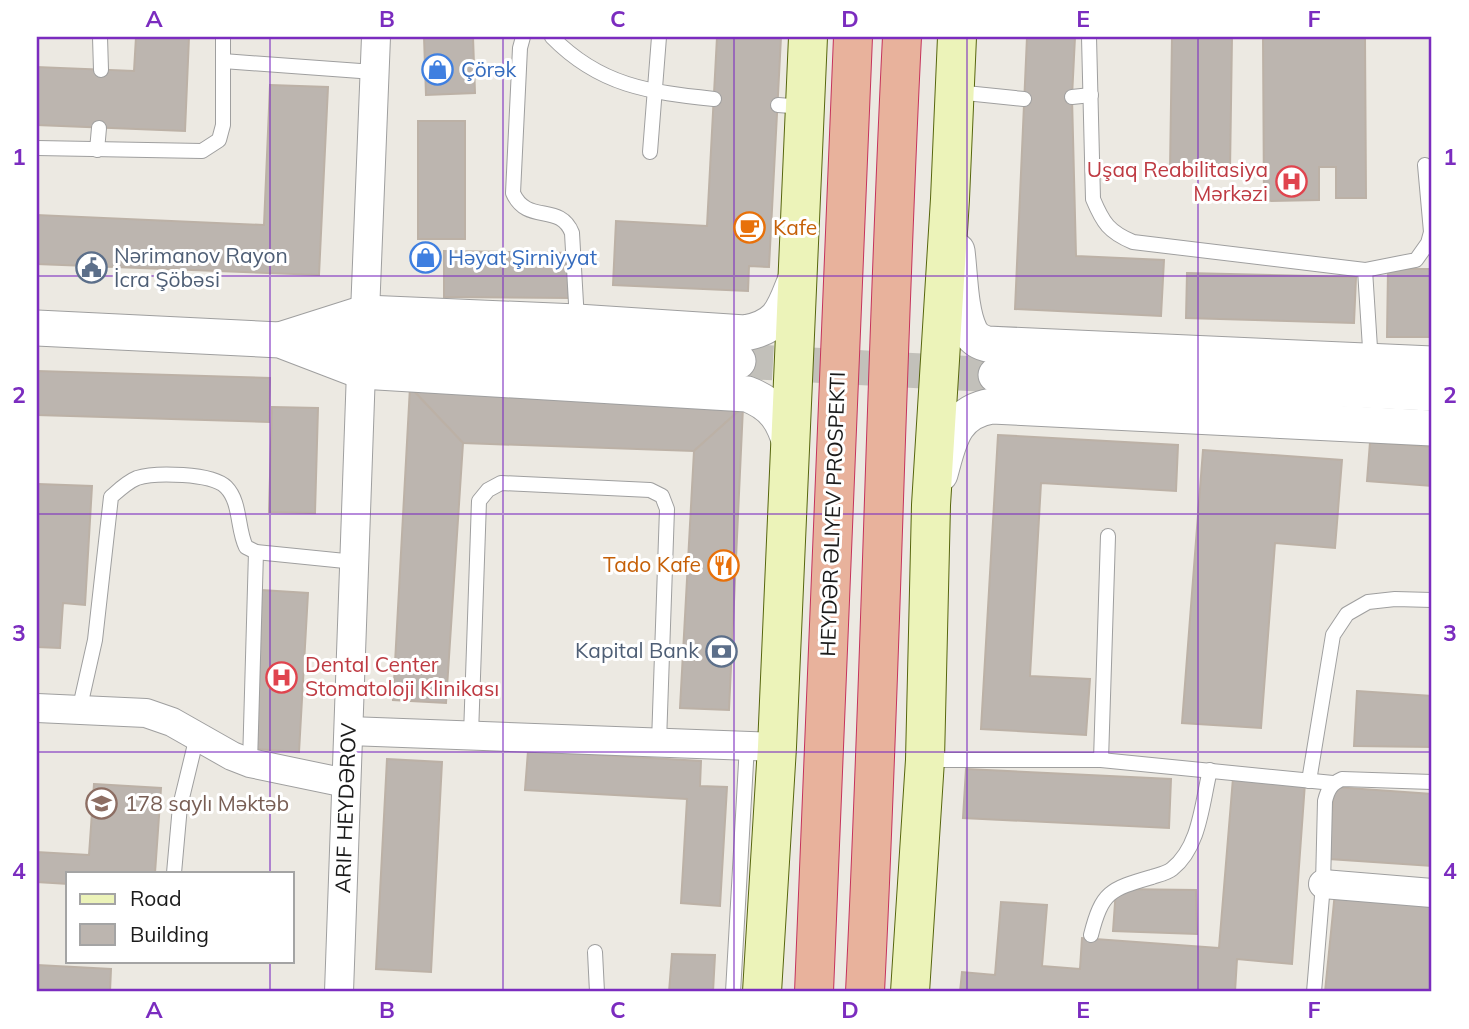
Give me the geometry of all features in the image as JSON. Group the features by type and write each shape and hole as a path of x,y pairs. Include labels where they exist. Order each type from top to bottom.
{"highway":[{"name":"HEYDƏR ƏLIYEV PROSPEKTI","path":"814,992 853,37"},
{"path":"865,992 877,757 892,238 902,37"}],"main road":[{"path":"762,992 762,746 791,447 798,275 791,106 808,37"},
{"path":"911,992 925,760 931,505 957,37"}],"street":[{"path":"365,313 376,37"},
{"path":"950,199 966,320 970,333 979,342 994,345 1432,364"},
{"path":"280,340 365,313 577,322 745,333 762,330 776,319 785,306 798,275"},
{"path":"37,328 738,362"},
{"path":"280,340 361,371 747,394 769,404 780,416 791,447"},
{"name":"ARIF HEYDƏROV","path":"339,992 361,371"},
{"path":"996,375 1432,393"},
{"path":"931,505 957,426 967,415 992,406 1432,428"},
{"path":"37,708 146,713 172,722 232,756 250,763 346,783"},
{"path":"349,731 762,746"},
{"path":"1323,884 1432,892"}],"lane":[{"path":"100,37 101,70"},
{"path":"37,148 202,151 219,140 223,125 223,37"},
{"path":"523,37 520,48 513,193 522,207 559,216 569,226 572,233 577,322"},
{"path":"552,37 570,55 601,74 655,93 714,99"},
{"path":"650,152 659,37"},
{"path":"1089,37 1093,199 1102,222 1119,236 1133,242 1365,270 1416,260 1428,243 1431,232 1425,165"},
{"path":"223,61 373,72"},
{"path":"955,92 1024,99"},
{"path":"1072,97 1091,95"},
{"path":"97,150 99,128"},
{"path":"1365,270 1370,348 1368,360"},
{"path":"79,711 95,640 111,497 125,484 138,477 199,475 225,486 236,504 246,547 256,552 355,562"},
{"path":"471,735 479,501 488,490 501,483 650,490 662,496 667,509 659,742"},
{"path":"1101,760 1108,536"},
{"path":"250,763 256,552"},
{"path":"1309,781 1333,635 1347,614 1368,602 1395,599 1432,600"},
{"path":"174,872 180,806 197,736"},
{"path":"733,992 762,746"},
{"path":"925,760 1101,760 1333,783 1342,779 1432,782"},
{"path":"1091,934 1104,899 1118,886 1170,871 1181,860 1195,836 1210,770"},
{"path":"1314,992 1323,884 1325,801 1333,783"},
{"path":"595,953 597,992"}],"building":[{"path":"136,37 189,37 185,131 37,125 37,67 134,71"},
{"path":"424,37 473,37 475,93 426,95"},
{"path":"717,37 781,37 769,267 749,266 748,291 613,285 616,221 707,226"},
{"path":"1027,37 1075,37 1072,97 1076,256 1164,260 1161,316 1015,309"},
{"path":"1172,37 1232,37 1230,171 1170,171"},
{"name":"Uşaq Reabilitasiya Mərkəzi","path":"1263,37 1365,37 1366,198 1336,198 1336,167 1319,167 1319,200 1264,201"},
{"path":"270,85 328,87 319,275 37,264 37,215 264,225"},
{"path":"418,121 465,121 465,239 418,239"},
{"path":"444,251 571,253 570,298 444,297"},
{"path":"1388,269 1432,269 1432,337 1387,337"},
{"path":"1187,273 1356,277 1354,323 1186,318"},
{"path":"37,371 270,378 269,422 37,415"},
{"path":"410,387 743,407 694,451 463,443"},
{"path":"410,387 463,443 446,703 393,700"},
{"path":"272,407 318,408 315,513 269,512"},
{"path":"743,407 729,710 680,708 694,451"},
{"path":"998,435 1178,445 1176,491 1041,483 1030,676 1090,679 1086,735 981,729"},
{"path":"1370,442 1432,447 1432,486 1367,481"},
{"path":"1203,450 1342,460 1335,548 1275,543 1261,728 1182,723"},
{"path":"38,484 92,486 85,605 63,603 60,648 37,647"},
{"path":"261,590 308,593 299,752 253,749"},
{"path":"1357,691 1432,696 1432,747 1354,746"},
{"path":"528,751 701,761 700,786 727,787 720,906 681,903 687,799 525,790"},
{"path":"387,759 442,762 431,972 376,969"},
{"path":"966,769 1171,779 1169,828 963,818"},
{"path":"1233,778 1305,783 1292,964 1237,959 1235,992 960,992 962,972 995,975 1001,902 1047,905 1042,966 1080,969 1082,938 1219,948"},
{"path":"94,784 161,788 155,872 66,872 66,884 37,882 37,852 89,855"},
{"path":"1334,787 1432,794 1432,866 1329,859"},
{"path":"1116,889 1196,890 1197,934 1113,931"},
{"path":"1335,892 1432,899 1432,992 1325,992"},
{"path":"672,954 715,955 713,992 669,992"},
{"path":"37,965 111,969 110,992 37,992"}],"tunnel":[{"path":"738,361 996,375"}],"place":[{"name":"Çörək","path":"438,70"},
{"name":"Uşaq Reabilitasiya Mərkəzi","path":"1291,182"},
{"name":"Kafe","path":"750,228"},
{"name":"Həyat Şirniyyat","path":"425,258"},
{"name":"Nərimanov Rayon İcra Şöbəsi","path":"91,268"},
{"name":"Tado Kafe","path":"724,565"},
{"name":"Kapital Bank","path":"722,651"},
{"name":"Dental Center Stomatoloji Klinikası","path":"282,677"},
{"name":"178 saylı Məktəb","path":"102,804"}]}
